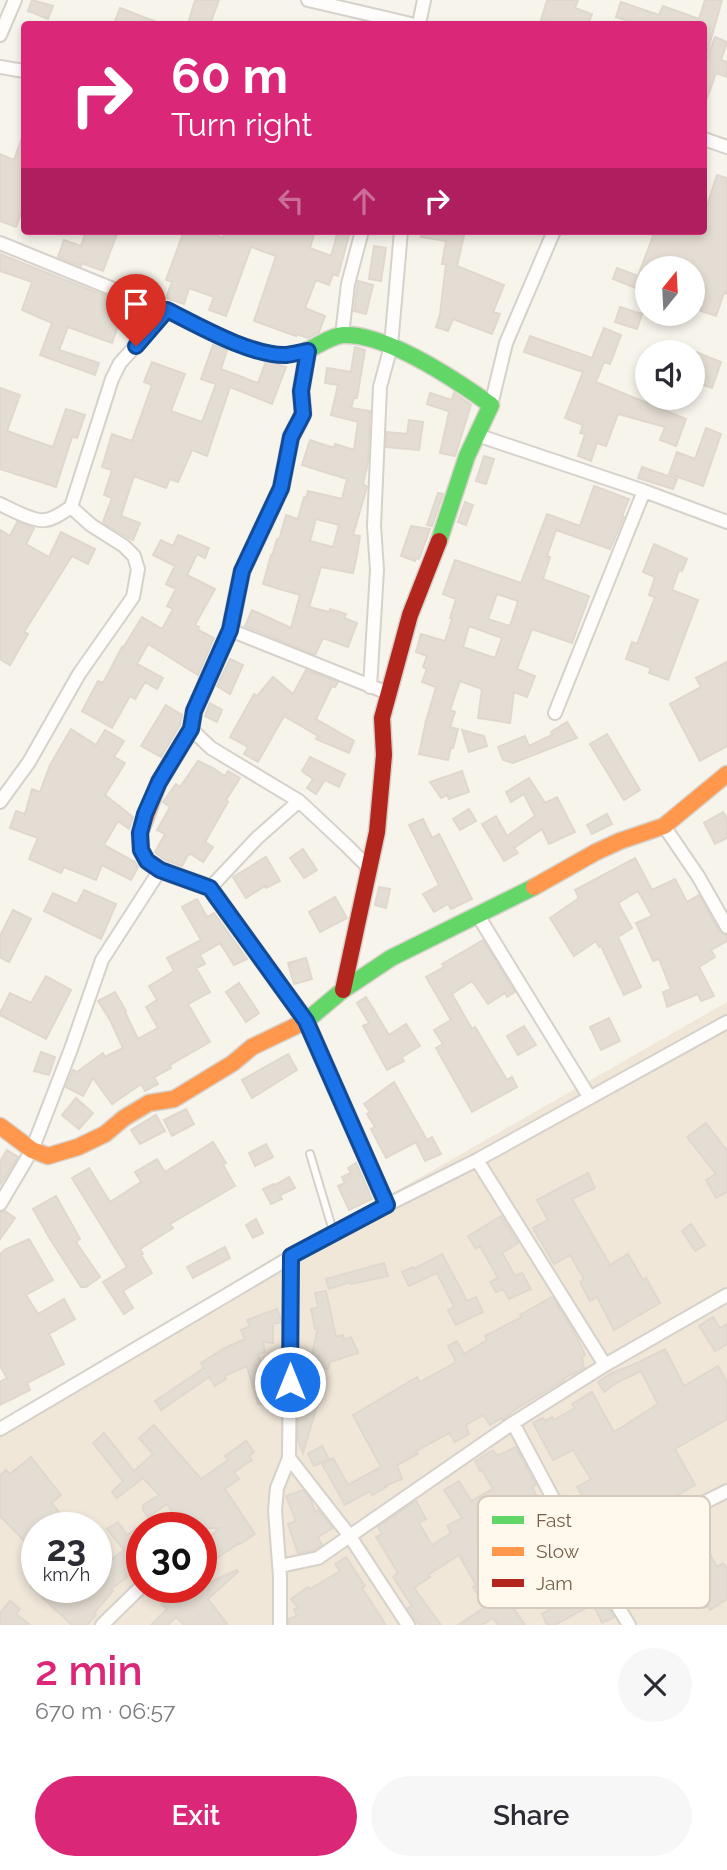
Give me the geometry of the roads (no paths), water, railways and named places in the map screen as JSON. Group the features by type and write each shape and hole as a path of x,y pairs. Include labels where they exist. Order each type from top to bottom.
{"street":[{"path":"0,35 15,0"},
{"path":"308,0 398,21"},
{"path":"420,21 424,0"},
{"path":"0,67 21,70"},
{"path":"707,140 727,147"},
{"path":"342,335 348,284 361,235"},
{"path":"370,687 377,570 374,526 380,387 391,346 400,235"},
{"path":"343,990 377,832 384,755 382,718 388,694 410,615 449,514 467,456 491,405 506,343 552,235"},
{"path":"0,243 167,310 234,342 272,354 289,355 308,351 342,335 358,336 391,346 445,373 491,405"},
{"path":"0,504 39,520 58,516 71,507 120,363 167,310"},
{"path":"308,351 301,391 303,414 291,437 281,488 242,571 230,630 194,711 191,729 159,782 145,814 140,833 141,850 147,861 160,870 210,888 306,1021 387,1205"},
{"path":"477,435 727,522"},
{"path":"555,713 644,491"},
{"path":"0,802 29,762 79,674 133,597 138,569 134,556 124,546 90,525 71,507"},
{"path":"230,630 388,694"},
{"path":"191,729 211,748 299,801 369,868"},
{"path":"0,1126 32,1150 48,1156 96,1139 149,1103 174,1099 233,1063 252,1047 306,1021 343,990 391,958 548,880 596,852 664,826 727,774"},
{"path":"210,888 257,838 299,801"},
{"path":"664,826 698,876 727,927"},
{"path":"0,1203 32,1150 102,960 160,870"},
{"path":"477,914 590,1098"},
{"path":"0,1429 291,1256 477,1160 727,1023"},
{"path":"477,1160 605,1365"},
{"path":"280,1625 280,1566 275,1510 277,1488 289,1458 291,1256"},
{"path":"280,1566 318,1558 513,1423 605,1365 727,1295"},
{"path":"513,1423 552,1496"},
{"path":"289,1458 349,1535 408,1625"},
{"path":"710,1500 727,1491"},
{"path":"102,1625 126,1602"},
{"path":"619,1608 629,1625"}],"lane":[{"path":"310,1154 334,1234"}]}
